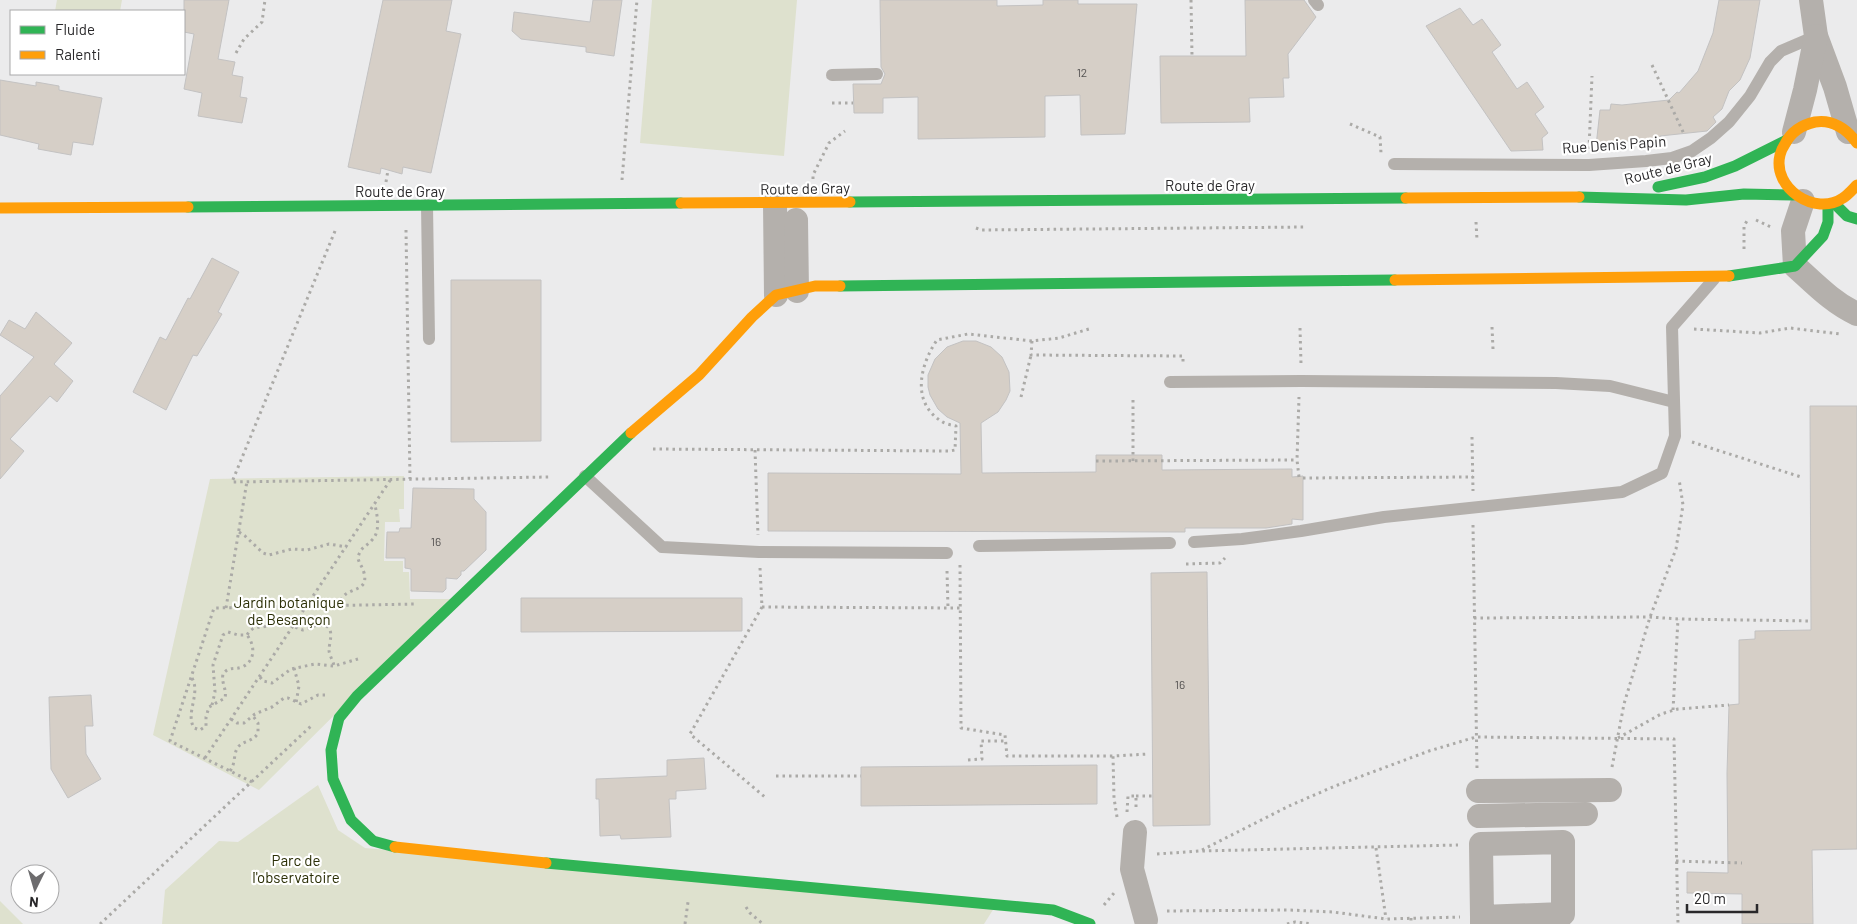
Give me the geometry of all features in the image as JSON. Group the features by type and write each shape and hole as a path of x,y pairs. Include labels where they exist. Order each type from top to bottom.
{"street":[{"path":"1811,0 1816,36 1853,137"},
{"path":"1816,36 1805,90 1791,136 1781,153 1780,168 1784,183 1798,198 1793,231 1796,266 1824,293 1843,307 1852,324"},
{"name":"Route de Gray","path":"1610,197 1705,177 1735,166 1791,136 1807,124 1822,122 1836,125 1853,137"},
{"path":"1831,204 1847,196 1857,185"},
{"name":"Route de Gray","path":"0,208 1610,197 1686,200 1744,194 1798,198 1815,205 1831,204"},
{"path":"775,204 786,293"},
{"path":"1831,204 1847,216 1857,218"},
{"path":"1090,924 1053,910 393,847 373,841 351,820 341,800 333,779 331,750 339,718 387,668 585,476 630,434 699,375 752,317 786,293 815,286 1716,277 1744,275 1796,266 1823,236 1831,204"},
{"path":"786,293 796,220"},
{"path":"1478,782 1610,782"},
{"path":"1479,816 1586,814"},
{"path":"1129,822 1132,869 1155,916"},
{"path":"1563,842 1563,914 1482,920 1481,844 1563,842"}],"lane":[{"name":"Rue Denis Papin","path":"1394,164 1589,164 1672,158 1692,151 1729,122 1750,96 1770,62 1781,51 1816,36"},
{"path":"832,75 877,74"},
{"path":"428,205 429,339"},
{"path":"1194,542 1242,539 1384,517 1622,492 1662,473 1675,436 1672,327 1716,277"},
{"path":"1170,382 1301,381 1610,386 1674,402"},
{"path":"585,476 662,547 759,552 947,553"},
{"path":"979,546 1170,543"}],"path":[{"path":"236,53 244,40 262,22 265,0"},
{"path":"622,183 637,0"},
{"path":"1191,0 1192,56"},
{"path":"1652,65 1692,151"},
{"path":"1589,164 1592,76"},
{"path":"832,103 853,103"},
{"path":"1350,124 1380,136 1381,155"},
{"path":"813,175 829,143 845,131"},
{"path":"1744,236 1744,226 1748,219"},
{"path":"406,222 410,479"},
{"path":"1476,222 1476,240"},
{"path":"338,223 232,482 585,476"},
{"path":"1672,327 1760,333 1790,328 1852,324"},
{"path":"1492,327 1493,349"},
{"path":"1300,328 1301,381"},
{"path":"617,447 755,450 955,450 956,426 941,422 926,407 920,383 928,354 937,340 968,334 1032,341 1059,338 1089,329"},
{"path":"1021,397 1031,355 1032,341"},
{"path":"1031,355 1183,356 1183,382"},
{"path":"1133,396 1133,460"},
{"path":"1299,398 1297,460 1301,477 1473,477"},
{"path":"1675,436 1801,476"},
{"path":"1472,437 1478,782"},
{"path":"755,450 762,607 690,734 766,798"},
{"path":"1096,461 1297,460"},
{"path":"1610,782 1624,704 1650,617 1676,549 1682,506 1679,477"},
{"path":"205,758 392,479"},
{"path":"226,608 248,481"},
{"path":"338,606 341,598 363,585 364,573 358,558 361,549 372,540 377,531 375,504"},
{"path":"239,532 269,555 298,548 307,550 329,544 347,547"},
{"path":"947,553 948,608"},
{"path":"960,564 961,728 1005,735 1007,756 1113,756 1148,754"},
{"path":"252,782 170,741 214,608 454,604"},
{"path":"762,607 960,608"},
{"path":"1474,618 1650,617 1678,620 1811,621"},
{"path":"1673,710 1678,620"},
{"path":"247,635 252,629 257,627 278,623 294,625 303,630 318,625 327,627 332,638 329,650 334,666"},
{"path":"191,678 196,691 192,723 194,728 200,730 206,726 206,717 212,705 215,692 213,664 223,635 228,632 247,635 252,640 254,648 250,660 242,667 231,667 226,670 222,678 227,692 225,698 212,705"},
{"path":"260,677 263,680 272,682 294,668 315,664 334,666 359,659 368,660 387,668"},
{"path":"294,668 299,686 296,703"},
{"path":"231,719 238,723 244,723 260,711 272,707 284,698 288,698 296,703 306,703 318,695 324,694 349,706"},
{"path":"1617,739 1661,714 1673,710 1729,705"},
{"path":"230,771 234,763 236,750 239,746 252,740 258,733 258,723 253,716"},
{"path":"100,924 310,726 324,719 339,718"},
{"path":"1200,851 1290,806 1336,786 1400,761 1476,737 1674,739 1678,924"},
{"path":"968,760 982,759 981,742 1006,741"},
{"path":"1113,756 1114,798 1129,822"},
{"path":"776,776 861,776"},
{"path":"1129,822 1128,796 1153,796"},
{"path":"1129,822 1136,796"},
{"path":"1090,924 1132,869 1155,854 1200,851 1481,844"},
{"path":"1376,848 1386,918"},
{"path":"1676,861 1742,863"},
{"path":"1155,916 1173,910 1290,910 1333,912 1386,918 1482,920"},
{"path":"1411,918 1411,924"},
{"path":"1287,924 1305,922 1312,924"}],"green space":[{"path":"57,0 122,0 120,10 55,10"},
{"path":"652,0 797,0 784,156 640,143"},
{"name":"Jardin botanique de Besançon","path":"404,476 404,509 399,509 400,522 385,522 384,561 403,561 403,572 409,572 410,599 451,599 259,790 153,735 210,479"},
{"name":"Parc de l'observatoire","path":"318,785 338,830 365,848 996,905 984,924 162,924 165,890 219,841 238,842"},
{"path":"0,901 10,911 10,914 13,914 23,924 0,924"}],"building":[{"path":"184,0 229,0 218,59 235,62 232,75 243,77 240,97 247,98 242,123 198,116 202,93 184,89 194,34 185,32"},
{"path":"383,0 452,0 446,31 461,34 431,173 403,167 402,174 381,168 380,174 348,167"},
{"path":"593,0 622,0 614,56 586,52 586,47 521,39 512,31 514,12 590,22"},
{"path":"880,0 997,0 997,6 1043,5 1043,0 1078,0 1078,4 1137,4 1125,134 1081,135 1080,95 1045,96 1045,137 918,139 918,97 883,98 883,113 854,113 853,84 881,84 885,74 881,67"},
{"path":"1245,0 1304,0 1316,17 1288,54 1289,78 1283,78 1284,97 1249,98 1250,122 1161,123 1160,56 1246,56"},
{"path":"1719,0 1760,0 1750,58 1740,80 1729,91 1722,109 1713,117 1716,122 1707,131 1660,136 1661,144 1641,146 1640,142 1625,141 1596,146 1600,110 1610,110 1611,104 1622,105 1669,100 1677,92 1679,93 1698,71 1713,33"},
{"path":"1460,8 1473,25 1482,19 1501,45 1492,52 1517,89 1527,82 1544,107 1535,114 1548,133 1542,138 1543,150 1511,151 1426,26"},
{"path":"0,80 36,86 36,82 59,86 59,90 102,98 93,145 73,142 71,155 38,149 39,144 0,135"},
{"path":"212,258 239,272 218,312 222,314 197,356 193,355 166,410 133,392 160,337 166,340"},
{"path":"451,280 541,280 541,441 451,442"},
{"path":"36,312 72,343 54,364 73,381 57,402 50,396 10,439 24,451 0,479 0,396 34,357 0,335 9,320 25,329"},
{"path":"963,341 976,341 991,347 1002,357 1009,372 1010,391 1006,400 998,412 981,423 982,473 1096,472 1096,455 1162,455 1162,470 1292,469 1292,477 1303,476 1303,520 1292,519 1292,524 1266,528 1185,528 1185,532 768,531 768,473 961,474 960,423 947,417 938,409 930,395 928,375 935,359 947,347"},
{"path":"1810,406 1857,406 1857,849 1812,850 1813,924 1742,924 1742,894 1687,893 1687,872 1728,873 1727,773 1729,705 1739,704 1739,640 1755,639 1755,631 1811,630"},
{"path":"413,488 474,489 474,499 486,512 486,550 464,571 461,571 461,575 457,579 446,578 446,589 443,592 411,591 411,569 405,568 405,558 386,558 387,532 399,532 400,528 411,528"},
{"path":"1207,572 1210,825 1153,826 1151,573"},
{"path":"521,598 742,598 742,631 521,632"},
{"path":"91,695 93,726 85,726 86,754 101,779 68,798 51,769 49,697"},
{"path":"704,758 706,789 676,791 676,799 669,799 671,837 621,839 620,835 600,836 599,799 596,799 596,779 667,776 667,760"},
{"path":"1097,765 1097,804 861,806 861,767"}],"traffic: fast":[{"path":"1658,187 1705,177 1735,166 1787,140"},
{"path":"1579,197 1686,200 1744,194 1793,195"},
{"path":"850,202 1406,198"},
{"path":"188,207 681,203"},
{"path":"1834,203 1847,216 1857,219"},
{"path":"1729,276 1795,266 1823,236 1828,222 1828,205"},
{"path":"840,286 1395,280"},
{"path":"395,847 373,841 351,820 333,779 331,750 339,718 357,696 631,433"},
{"path":"546,863 1053,910 1090,924"}],"traffic: slow":[{"path":"1857,143 1849,133 1839,126 1821,121 1810,123 1801,127 1787,140 1780,154 1779,167 1789,188 1798,196 1820,204 1832,203 1845,197 1857,185"},
{"path":"1406,198 1579,197"},
{"path":"681,203 850,202"},
{"path":"0,208 188,207"},
{"path":"1395,280 1729,276"},
{"path":"631,433 699,375 752,317 776,295 815,286 840,286"},
{"path":"395,847 546,863"}]}
